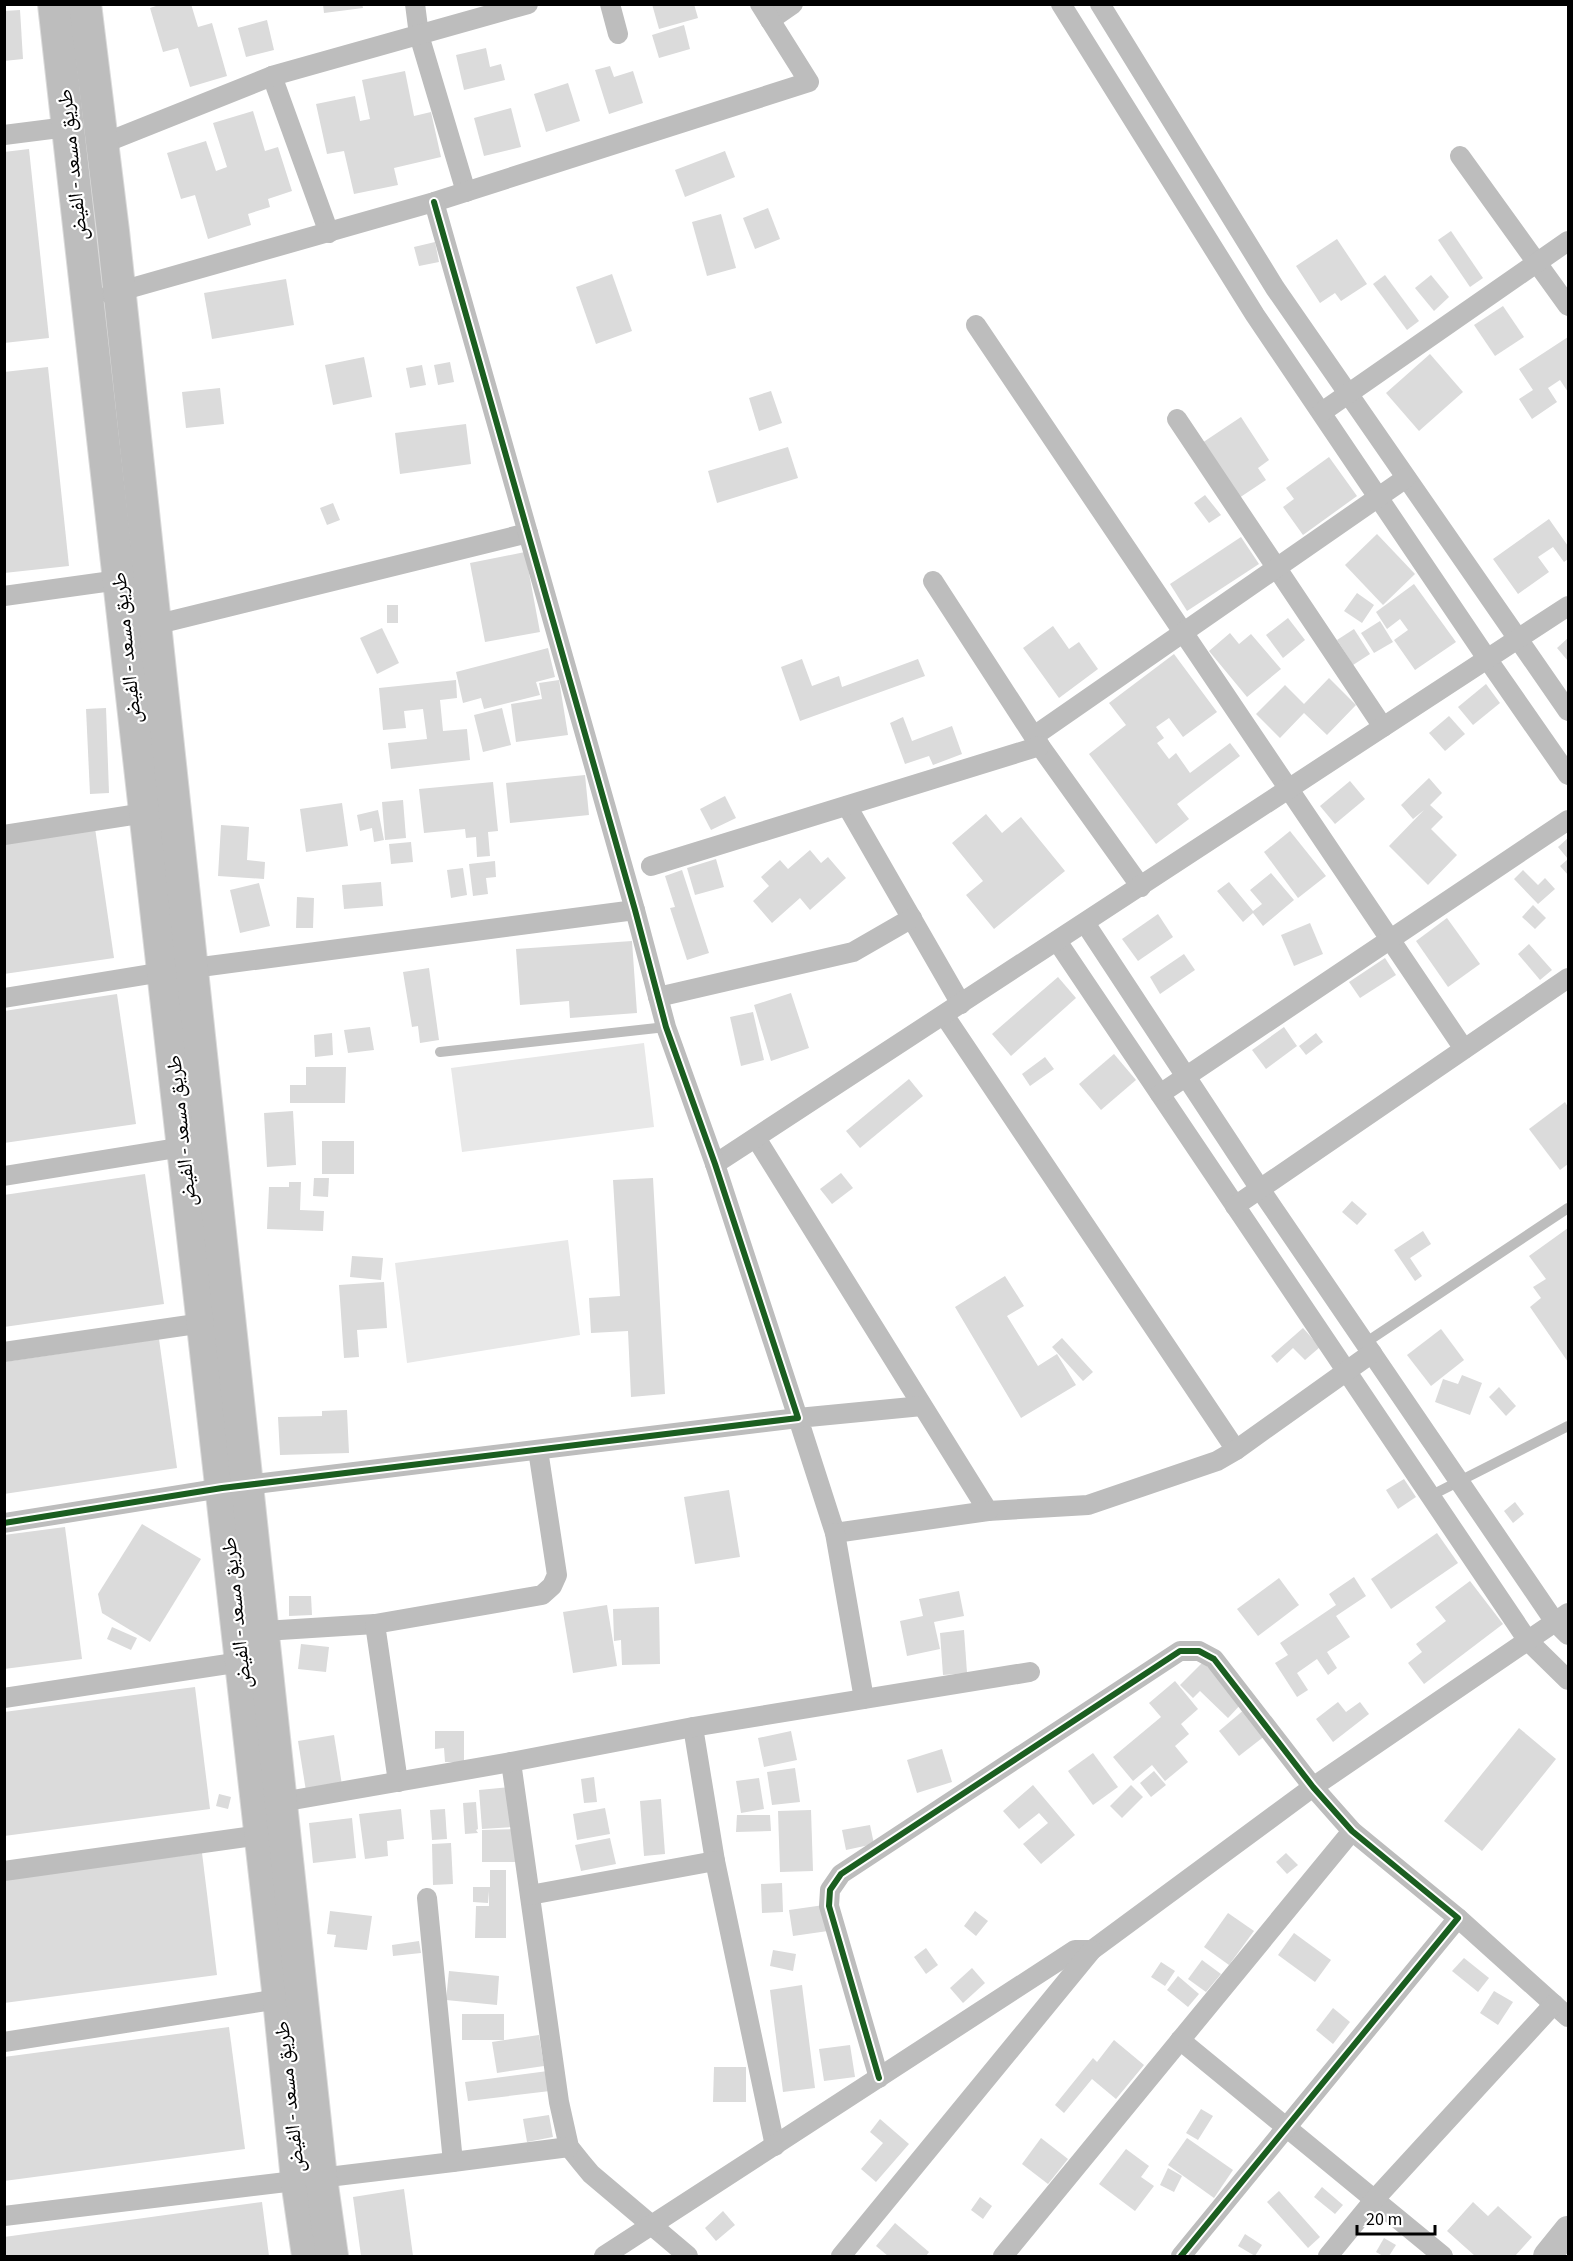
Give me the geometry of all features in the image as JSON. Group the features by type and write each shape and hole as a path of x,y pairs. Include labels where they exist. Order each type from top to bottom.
{"main road":[{"name":"طريق مسعد - الفيض","path":"54,4 145,813 178,970 235,1487 241,1662 267,1814 309,2179 308,2256"},
{"name":"طريق مسعد - الفيض","path":"85,4 155,625 178,970 183,1147 203,1323 264,1631 267,1814 279,1999 309,2179 332,2256"},
{"path":"1547,2256 1569,2230"}],"street":[{"path":"415,4 419,35 465,192"},
{"path":"102,144 272,76 528,4"},
{"path":"610,4 618,34"},
{"path":"87,301 434,202 809,82 765,12 793,4"},
{"path":"1061,4 1255,315 1488,660 1569,775"},
{"path":"1100,4 1275,288 1569,711"},
{"path":"272,76 328,233"},
{"path":"4,135 68,127"},
{"path":"1460,156 1569,306"},
{"path":"434,202 666,1026 716,1164 835,1533 864,1699"},
{"path":"1322,412 1569,241"},
{"path":"976,325 1464,1049"},
{"path":"1177,419 1383,727"},
{"path":"651,866 847,806 1037,741 1182,631 1406,478"},
{"path":"125,632 528,533"},
{"path":"4,596 119,580"},
{"path":"933,581 1037,741 1141,887"},
{"path":"716,1164 1569,606"},
{"path":"847,806 912,918 952,1010 1236,1450"},
{"path":"4,835 145,813"},
{"path":"1160,1094 1569,820"},
{"path":"4,998 178,970 635,910"},
{"path":"658,997 853,952 912,918"},
{"path":"841,2256 1092,1950 1313,1787 1528,1641 1564,1623 1459,1482 1260,1189 1085,923"},
{"path":"1057,941 1528,1641 1569,1680"},
{"path":"1235,1206 1464,1049 1566,985"},
{"path":"756,1138 988,1511"},
{"path":"4,1176 183,1147"},
{"path":"4,1352 203,1323"},
{"path":"835,1533 988,1511 1088,1505 1217,1461 1236,1450 1346,1371 1369,1348"},
{"path":"4,1523 235,1487 798,1418 922,1406"},
{"path":"264,1631 375,1624 542,1595 548,1592 557,1575 538,1450"},
{"path":"375,1624 398,1782"},
{"path":"879,2078 829,1906 830,1890 841,1874 1180,1651 1199,1651 1214,1659 1313,1787 1352,1831 1458,1918 1569,2017"},
{"path":"4,1698 241,1662"},
{"path":"4,1871 267,1814 398,1782 693,1727 1030,1672"},
{"path":"693,1727 715,1861 775,2146"},
{"path":"511,1762 559,2102 569,2146 591,2174 688,2256"},
{"path":"1003,2256 1352,1831"},
{"path":"530,1895 715,1861"},
{"path":"427,1898 453,2163"},
{"path":"1181,2256 1458,1918"},
{"path":"604,2256 1075,1950 1092,1950"},
{"path":"4,2042 279,1999"},
{"path":"1328,2256 1374,2200 1554,2004"},
{"path":"1180,2040 1443,2256"},
{"path":"4,2216 453,2163 569,2146"}],"lane":[{"path":"440,1052 666,1026"},
{"path":"1369,1348 1569,1208"},
{"path":"1430,1496 1569,1426"}],"shaded area":[{"path":"644,1043 654,1127 462,1152 451,1068"},
{"path":"568,1240 580,1335 407,1363 395,1263"}],"building":[{"path":"162,4 191,4 198,27 212,23 227,76 190,87 178,48 163,52 150,8"},
{"path":"323,4 362,4 363,8 324,13"},
{"path":"652,4 694,4 698,18 659,29"},
{"path":"20,10 23,59 4,61 4,11"},
{"path":"267,20 274,50 246,57 238,28"},
{"path":"684,25 690,49 659,58 652,35"},
{"path":"486,48 490,67 501,64 505,80 464,90 456,55"},
{"path":"610,66 614,77 633,71 643,103 609,114 595,70"},
{"path":"405,71 414,116 431,112 441,157 394,168 398,185 354,194 344,151 327,154 316,104 355,96 360,121 370,119 362,80"},
{"path":"568,83 580,121 546,132 534,94"},
{"path":"511,108 521,147 484,156 474,118"},
{"path":"253,111 265,151 278,147 292,191 268,199 270,207 248,214 251,225 208,239 195,195 181,199 167,153 206,141 216,171 227,167 213,123"},
{"path":"29,149 49,338 4,343 4,152"},
{"path":"725,151 735,177 685,197 675,170"},
{"path":"768,208 780,239 755,249 743,218"},
{"path":"721,214 736,268 707,276 692,222"},
{"path":"1451,231 1483,278 1470,287 1438,240"},
{"path":"1337,239 1367,284 1341,301 1335,293 1320,303 1296,266"},
{"path":"435,242 439,262 419,266 414,247"},
{"path":"612,274 632,331 596,344 576,287"},
{"path":"1385,275 1419,321 1407,330 1373,284"},
{"path":"1431,275 1449,297 1434,311 1415,288"},
{"path":"286,279 294,325 212,339 204,293"},
{"path":"1503,306 1524,337 1495,356 1474,325"},
{"path":"1568,337 1568,392 1560,380 1548,388 1557,402 1532,419 1519,399 1533,390 1519,369"},
{"path":"1430,354 1463,392 1419,431 1386,393"},
{"path":"364,357 372,397 333,405 325,365"},
{"path":"450,362 454,382 438,385 434,365"},
{"path":"422,365 426,385 410,388 406,368"},
{"path":"48,367 69,566 4,573 4,372"},
{"path":"220,388 224,424 186,428 182,392"},
{"path":"771,391 782,423 759,431 749,398"},
{"path":"1241,417 1269,460 1258,468 1266,480 1239,498 1202,443"},
{"path":"466,424 471,464 400,474 395,433"},
{"path":"788,447 798,478 717,503 708,471"},
{"path":"1329,457 1357,496 1303,535 1283,507 1294,499 1286,488"},
{"path":"1205,495 1221,515 1209,523 1194,503"},
{"path":"333,503 340,520 327,525 320,508"},
{"path":"1549,519 1568,546 1568,559 1564,562 1553,547 1538,557 1549,572 1518,594 1493,559"},
{"path":"1377,534 1415,574 1383,605 1345,565"},
{"path":"1241,537 1259,564 1187,611 1170,584"},
{"path":"525,552 540,632 485,642 470,563"},
{"path":"1414,584 1456,642 1415,670 1394,640 1408,630 1400,619 1387,629 1376,612"},
{"path":"1357,593 1374,605 1362,623 1344,611"},
{"path":"387,605 398,605 398,623 387,623"},
{"path":"1288,618 1305,640 1283,658 1266,635"},
{"path":"1380,621 1393,642 1374,653 1361,633"},
{"path":"1053,626 1069,649 1079,642 1098,669 1059,698 1023,648"},
{"path":"382,628 399,663 377,674 360,638"},
{"path":"1354,629 1370,654 1353,665 1337,640"},
{"path":"1230,633 1239,644 1251,634 1281,669 1247,697 1209,651"},
{"path":"1568,638 1568,661 1557,648"},
{"path":"548,648 555,677 536,682 540,695 484,709 481,698 463,703 456,672"},
{"path":"1174,654 1217,712 1183,737 1169,718 1156,727 1164,738 1157,743 1169,759 1176,753 1190,773 1230,743 1240,756 1177,804 1189,819 1156,844 1089,754 1126,725 1109,703"},
{"path":"802,659 812,686 839,676 842,687 918,659 925,676 800,721 781,667"},
{"path":"1329,678 1356,705 1327,735 1304,713 1280,738 1256,714 1285,685 1304,704"},
{"path":"456,680 457,698 440,700 443,731 467,729 470,760 391,769 388,743 427,739 423,709 404,711 406,728 383,730 379,688"},
{"path":"559,680 568,735 516,742 511,704 542,699 539,683"},
{"path":"1486,684 1500,703 1473,725 1458,707"},
{"path":"106,708 109,793 90,794 86,709"},
{"path":"502,708 511,745 483,752 474,715"},
{"path":"1449,716 1465,734 1445,751 1429,733"},
{"path":"903,717 912,741 952,726 962,754 933,765 929,756 905,764 890,723"},
{"path":"585,775 589,815 510,823 506,783"},
{"path":"1429,778 1442,793 1430,805 1443,817 1431,829 1457,855 1428,885 1389,846 1424,810 1413,819 1401,805"},
{"path":"1350,781 1365,799 1335,824 1320,806"},
{"path":"493,782 498,831 488,832 490,856 477,857 476,837 466,838 465,829 424,833 419,789"},
{"path":"725,796 736,818 711,830 700,809"},
{"path":"403,800 406,838 385,840 382,802"},
{"path":"342,803 348,846 306,852 300,809"},
{"path":"378,810 384,840 374,842 372,828 360,831 357,815"},
{"path":"986,814 1002,833 1021,817 1065,871 994,929 966,895 983,881 952,843"},
{"path":"221,825 249,827 247,860 265,862 264,879 218,876"},
{"path":"95,828 114,958 4,974 4,842"},
{"path":"1290,831 1326,876 1298,898 1264,852"},
{"path":"1568,838 1568,859 1558,847"},
{"path":"411,842 413,862 391,864 389,844"},
{"path":"810,850 821,863 828,857 846,878 810,910 800,898 772,923 753,901 769,886 761,877 780,860 788,869"},
{"path":"716,859 724,887 695,895 687,868"},
{"path":"1568,859 1568,875 1560,866"},
{"path":"495,861 496,877 486,878 488,894 473,896 469,864"},
{"path":"463,868 467,895 451,898 447,870"},
{"path":"682,870 709,953 687,960 670,908 675,907 665,876"},
{"path":"1523,870 1538,885 1545,878 1555,889 1538,904 1514,879"},
{"path":"1271,873 1294,900 1263,926 1253,913 1243,922 1217,891 1229,882 1253,911 1262,904 1250,890"},
{"path":"381,882 383,906 344,909 342,885"},
{"path":"259,883 270,926 240,933 230,890"},
{"path":"297,897 314,898 313,928 296,928"},
{"path":"1533,905 1546,918 1535,929 1522,917"},
{"path":"1158,914 1173,937 1138,961 1122,939"},
{"path":"1447,918 1480,964 1448,987 1416,941"},
{"path":"1310,923 1323,954 1294,966 1281,935"},
{"path":"632,941 637,1013 570,1018 569,1001 520,1005 516,949"},
{"path":"1529,944 1552,970 1540,980 1518,954"},
{"path":"1184,954 1195,970 1160,994 1150,977"},
{"path":"1385,958 1396,975 1360,998 1349,982"},
{"path":"429,968 439,1040 420,1043 418,1026 412,1027 403,972"},
{"path":"1058,977 1076,998 1011,1056 992,1034"},
{"path":"791,993 809,1048 771,1061 754,1005"},
{"path":"117,994 136,1124 4,1143 4,1011"},
{"path":"753,1012 764,1060 741,1066 730,1017"},
{"path":"370,1027 374,1050 348,1053 344,1030"},
{"path":"1284,1027 1297,1046 1266,1069 1252,1050"},
{"path":"332,1033 333,1055 315,1057 314,1035"},
{"path":"1316,1033 1323,1042 1306,1055 1299,1046"},
{"path":"1114,1054 1136,1080 1101,1110 1079,1084"},
{"path":"1045,1057 1054,1069 1030,1086 1022,1074"},
{"path":"306,1067 346,1067 345,1103 290,1103 290,1085 306,1085"},
{"path":"909,1079 923,1096 860,1148 846,1131"},
{"path":"1565,1102 1568,1107 1568,1164 1560,1170 1529,1129"},
{"path":"293,1111 296,1165 267,1167 264,1113"},
{"path":"322,1141 354,1141 354,1174 322,1174"},
{"path":"841,1173 853,1188 832,1204 820,1189"},
{"path":"145,1174 164,1304 4,1327 4,1195"},
{"path":"314,1178 329,1178 328,1197 313,1196"},
{"path":"653,1178 665,1394 631,1397 628,1331 591,1333 589,1298 620,1296 613,1180"},
{"path":"289,1182 301,1182 300,1210 324,1211 323,1231 267,1229 269,1187 289,1187"},
{"path":"1352,1201 1367,1214 1357,1225 1342,1212"},
{"path":"1568,1228 1568,1362 1530,1307 1541,1298 1533,1287 1546,1279 1529,1256"},
{"path":"1423,1231 1431,1244 1410,1258 1422,1276 1415,1281 1394,1250"},
{"path":"352,1256 383,1258 381,1280 350,1277"},
{"path":"1005,1276 1024,1306 1007,1316 1038,1366 1057,1354 1076,1385 1021,1418 955,1307"},
{"path":"384,1282 387,1328 357,1330 359,1357 344,1358 339,1285"},
{"path":"1303,1328 1320,1347 1305,1360 1293,1348 1277,1363 1271,1356"},
{"path":"1441,1329 1464,1360 1431,1386 1407,1355"},
{"path":"1062,1338 1093,1372 1083,1381 1052,1347"},
{"path":"159,1339 177,1468 4,1494 4,1362"},
{"path":"1462,1375 1482,1383 1470,1415 1435,1402 1443,1379 1458,1384"},
{"path":"1499,1387 1516,1406 1506,1416 1489,1397"},
{"path":"347,1410 349,1453 280,1455 278,1417 322,1416 322,1411"},
{"path":"1404,1479 1416,1497 1398,1509 1386,1490"},
{"path":"729,1490 740,1557 695,1564 684,1497"},
{"path":"1515,1502 1524,1514 1513,1523 1504,1511"},
{"path":"142,1524 201,1559 150,1642 102,1613 98,1594"},
{"path":"65,1527 82,1659 4,1669 4,1535"},
{"path":"1437,1533 1458,1563 1391,1609 1371,1579"},
{"path":"1354,1577 1366,1596 1336,1616 1350,1637 1327,1652 1337,1668 1328,1675 1317,1659 1297,1673 1308,1690 1297,1697 1275,1663 1288,1655 1280,1643 1336,1605 1329,1594"},
{"path":"1279,1578 1299,1605 1258,1636 1237,1609"},
{"path":"1470,1581 1503,1624 1424,1684 1408,1663 1422,1652 1416,1644 1446,1621 1435,1607"},
{"path":"959,1591 964,1616 934,1622 940,1649 907,1656 900,1621 923,1616 919,1599"},
{"path":"289,1596 311,1596 312,1615 289,1616"},
{"path":"607,1605 617,1666 573,1673 563,1612"},
{"path":"659,1607 660,1664 622,1665 621,1640 614,1641 613,1609"},
{"path":"112,1627 137,1638 131,1650 107,1639"},
{"path":"964,1630 967,1673 943,1675 940,1633"},
{"path":"301,1644 329,1647 326,1672 298,1669"},
{"path":"1203,1662 1243,1702 1228,1718 1200,1691 1193,1698 1180,1685"},
{"path":"1175,1681 1198,1709 1181,1724 1189,1734 1175,1746 1188,1762 1165,1781 1152,1765 1133,1781 1113,1757 1161,1717 1149,1703"},
{"path":"195,1687 210,1809 4,1836 4,1712"},
{"path":"1338,1702 1346,1712 1360,1702 1369,1714 1333,1742 1316,1719"},
{"path":"1245,1709 1266,1735 1239,1756 1219,1731"},
{"path":"1519,1728 1556,1759 1482,1851 1444,1821"},
{"path":"435,1731 464,1731 464,1762 445,1762 444,1748 435,1749"},
{"path":"791,1731 797,1760 764,1767 758,1738"},
{"path":"334,1735 342,1785 306,1791 298,1741"},
{"path":"942,1749 952,1782 917,1793 907,1760"},
{"path":"1093,1753 1118,1787 1093,1805 1068,1771"},
{"path":"795,1768 800,1802 772,1805 767,1772"},
{"path":"1154,1771 1166,1785 1151,1797 1140,1783"},
{"path":"594,1777 597,1802 584,1803 581,1779"},
{"path":"759,1778 764,1809 741,1813 736,1781"},
{"path":"1033,1785 1075,1835 1041,1864 1023,1844 1048,1823 1039,1813 1019,1829 1003,1811"},
{"path":"1131,1785 1143,1797 1122,1818 1110,1806"},
{"path":"510,1787 512,1827 482,1829 479,1790"},
{"path":"219,1794 231,1797 228,1809 216,1806"},
{"path":"661,1799 665,1854 644,1856 640,1801"},
{"path":"476,1802 478,1829 476,1830 478,1833 465,1834 463,1803"},
{"path":"605,1808 610,1834 577,1840 573,1814"},
{"path":"401,1809 404,1839 387,1841 388,1856 365,1859 359,1814"},
{"path":"445,1809 447,1839 432,1840 430,1810"},
{"path":"811,1810 813,1871 780,1872 778,1811"},
{"path":"737,1815 770,1815 771,1831 736,1832"},
{"path":"352,1818 356,1858 313,1863 309,1823"},
{"path":"870,1825 874,1844 846,1850 842,1830"},
{"path":"520,1829 520,1862 482,1862 482,1830"},
{"path":"610,1838 616,1864 581,1871 575,1845"},
{"path":"451,1843 453,1884 433,1885 432,1844"},
{"path":"202,1853 217,1975 4,2003 4,1879"},
{"path":"1286,1853 1298,1865 1287,1874 1276,1862"},
{"path":"490,1870 506,1870 506,1938 475,1938 476,1906 489,1906 489,1891 488,1903 473,1902 473,1887 490,1887"},
{"path":"782,1883 783,1912 762,1913 761,1884"},
{"path":"824,1905 828,1931 793,1936 789,1910"},
{"path":"330,1911 372,1916 367,1950 334,1947 336,1935 327,1934"},
{"path":"975,1911 988,1921 976,1936 964,1926"},
{"path":"1228,1913 1254,1931 1229,1965 1204,1947"},
{"path":"1294,1933 1331,1960 1315,1982 1278,1955"},
{"path":"419,1941 421,1953 393,1956 392,1945"},
{"path":"926,1948 938,1965 926,1974 914,1957"},
{"path":"773,1950 796,1954 793,1971 770,1966"},
{"path":"1464,1958 1489,1978 1478,1992 1452,1971"},
{"path":"1202,1960 1221,1974 1206,1992 1188,1979"},
{"path":"1161,1962 1175,1971 1165,1986 1151,1977"},
{"path":"972,1968 985,1983 963,2003 950,1988"},
{"path":"449,1971 499,1976 497,2005 446,2000"},
{"path":"1178,1976 1199,1994 1188,2007 1167,1990"},
{"path":"802,1985 815,2088 783,2092 770,1990"},
{"path":"1494,1991 1513,2002 1498,2025 1480,2013"},
{"path":"1333,2008 1350,2022 1333,2044 1316,2030"},
{"path":"462,2014 504,2014 504,2040 462,2040"},
{"path":"229,2027 245,2149 4,2181 4,2057"},
{"path":"539,2035 544,2066 497,2073 492,2042"},
{"path":"1114,2040 1144,2065 1116,2099 1092,2079 1064,2113 1055,2105 1093,2058 1097,2062"},
{"path":"850,2045 855,2077 824,2081 819,2049"},
{"path":"714,2067 746,2067 746,2102 713,2102"},
{"path":"548,2071 550,2091 468,2101 465,2082"},
{"path":"1201,2109 1213,2116 1198,2140 1186,2133"},
{"path":"549,2115 553,2137 527,2142 523,2119"},
{"path":"880,2119 909,2144 876,2182 861,2169 883,2143 870,2132"},
{"path":"1041,2138 1068,2159 1048,2184 1022,2164"},
{"path":"1187,2138 1233,2170 1214,2198 1168,2165"},
{"path":"1126,2149 1149,2166 1141,2177 1154,2186 1135,2211 1099,2184"},
{"path":"1168,2168 1182,2176 1174,2192 1160,2185"},
{"path":"1322,2187 1343,2205 1335,2214 1314,2197"},
{"path":"404,2189 413,2256 361,2256 353,2197"},
{"path":"1279,2191 1320,2237 1308,2248 1267,2202"},
{"path":"980,2197 992,2206 983,2219 971,2210"},
{"path":"262,2202 269,2256 4,2256 4,2237"},
{"path":"1473,2202 1488,2216 1498,2206 1532,2237 1515,2256 1475,2256 1447,2231"},
{"path":"723,2211 735,2225 716,2241 705,2228"},
{"path":"895,2223 929,2252 926,2256 888,2256 876,2246"},
{"path":"1245,2234 1262,2245 1255,2256 1238,2246"},
{"path":"1384,2238 1396,2245 1389,2256 1376,2252"}],"cycle path":[{"path":"4,1523 222,1488 798,1418 715,1164 666,1027 635,910 434,202"},
{"path":"879,2078 829,1906 830,1890 841,1874 1180,1651 1199,1651 1214,1659 1313,1787 1352,1831 1458,1918 1181,2256"}]}
